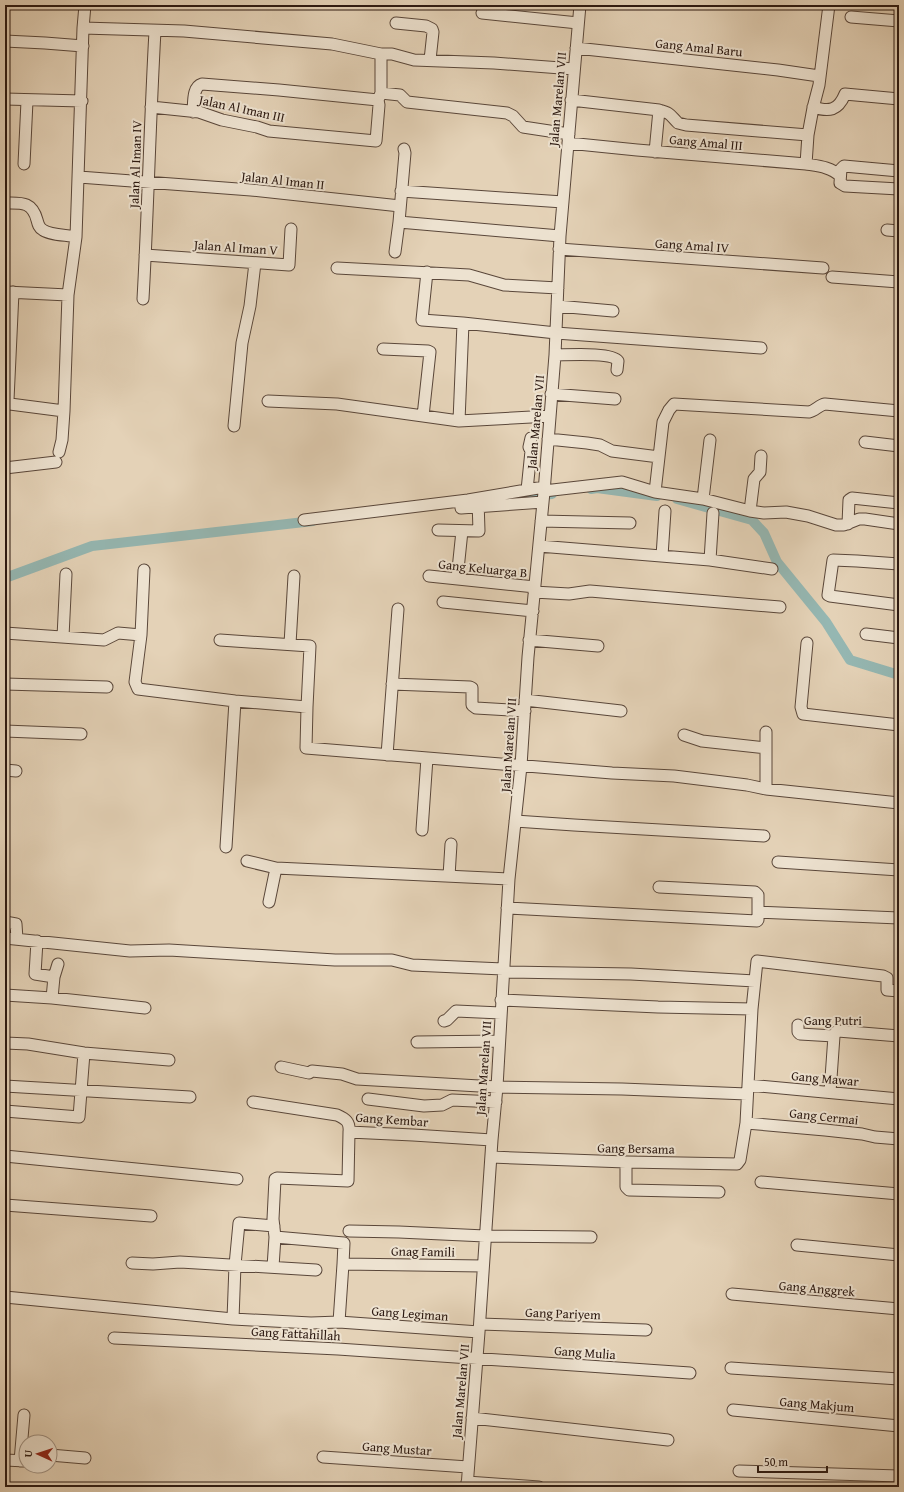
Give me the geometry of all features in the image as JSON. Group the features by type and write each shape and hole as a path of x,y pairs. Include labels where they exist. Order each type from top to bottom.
{"street":[{"path":"5,468 57,457 62,440 68,295 76,237 85,5"},
{"name":"Jalan Marelan VII","path":"467,1484 496,1102 509,879 521,766 532,611 544,495 555,355 559,249 580,5"},
{"path":"806,164 808,135 819,85 829,5"},
{"path":"482,14 578,23"},
{"path":"850,17 899,18"},
{"path":"396,24 426,26 432,29 430,60"},
{"path":"83,28 184,31 332,44 381,54 392,54 414,60 494,62 574,69"},
{"name":"Jalan Al Iman IV","path":"143,299 155,30"},
{"path":"5,41 45,42 83,46"},
{"name":"Gang Amal Baru","path":"576,48 778,70 819,76"},
{"path":"380,97 381,54"},
{"name":"Gang Amal III","path":"193,112 195,90 202,84 380,97 400,95 407,102 507,113 513,116 523,127 568,138 655,152 806,164 828,168 836,172 840,176 840,183 842,185 899,189"},
{"path":"813,107 830,110 836,108 843,100 845,94 899,99"},
{"name":"Jalan Al Iman III","path":"151,107 205,114 222,120 269,131 376,142 380,97"},
{"path":"5,99 82,101"},
{"path":"24,164 27,100"},
{"path":"571,100 659,110 668,112 673,116 676,122 679,123 808,135"},
{"path":"655,152 659,110"},
{"path":"395,252 399,222 405,153 404,149"},
{"path":"840,176 841,169 844,166 899,171"},
{"name":"Jalan Al Iman II","path":"79,177 251,190 400,206"},
{"path":"401,191 563,202"},
{"path":"5,203 24,204 31,207 39,227 44,231 76,237"},
{"path":"399,222 560,236"},
{"name":"Jalan Al Iman V","path":"146,255 289,265 291,229"},
{"path":"887,230 899,231"},
{"name":"Gang Amal IV","path":"559,249 823,268"},
{"path":"234,426 242,344 250,306 255,263"},
{"path":"337,268 426,272 469,276 504,285 558,288"},
{"path":"426,272 422,320 556,333 761,348"},
{"path":"832,277 899,282"},
{"path":"64,412 10,404 8,400 9,292 68,295"},
{"path":"557,306 613,311"},
{"path":"459,421 463,323"},
{"path":"383,349 430,352 423,416"},
{"path":"555,355 606,355 614,357 618,361 617,370"},
{"path":"551,394 615,399"},
{"path":"268,401 337,404 459,421 550,416"},
{"path":"655,492 663,422 674,404 809,412 814,411 820,405 825,404 899,411"},
{"path":"527,490 531,451 529,447 532,438"},
{"path":"548,439 600,445 612,452 659,457"},
{"path":"703,499 710,440"},
{"path":"864,442 899,446"},
{"path":"750,510 754,479 760,472 762,456"},
{"path":"304,520 544,495 622,482 655,492 703,499 764,513 786,512 808,516 829,524 848,524 859,519 899,524"},
{"path":"461,508 478,502 527,490 544,495"},
{"path":"848,524 849,500 852,498 899,503"},
{"path":"438,530 479,532 478,502"},
{"path":"662,556 665,512"},
{"path":"710,560 713,513"},
{"path":"541,521 630,523"},
{"path":"456,579 462,531"},
{"path":"539,546 710,560 772,569"},
{"path":"899,564 833,560 828,594 830,596 899,605"},
{"path":"144,570 141,635 135,682 138,689 235,701 307,707"},
{"path":"62,637 66,574"},
{"path":"290,644 294,576"},
{"name":"Gang Keluarga B","path":"429,576 569,594 590,591 780,607"},
{"path":"443,602 532,611"},
{"path":"387,755 398,610"},
{"path":"5,633 104,640 118,633 141,635"},
{"path":"866,634 899,638"},
{"path":"220,640 310,646 306,748 612,773 674,776 747,785 766,789 899,803"},
{"path":"530,640 598,646"},
{"path":"807,643 801,707 803,714 899,725"},
{"path":"5,684 107,687"},
{"path":"392,684 470,687 472,688 472,705 476,708 525,706 620,711"},
{"path":"226,847 235,701"},
{"path":"5,731 81,734"},
{"path":"766,732 766,789"},
{"path":"684,735 702,741 766,748"},
{"path":"422,830 427,758"},
{"path":"515,821 764,836"},
{"path":"449,876 451,844"},
{"path":"247,861 276,868 509,879"},
{"path":"778,862 899,870"},
{"path":"269,902 276,868"},
{"path":"507,908 757,921 758,895 755,892 659,887"},
{"path":"758,912 899,918"},
{"path":"5,922 16,924 17,939"},
{"path":"5,938 130,950 169,950 335,960 392,960 412,965 503,971 632,974 755,980"},
{"path":"37,941 35,974 54,977"},
{"path":"746,1123 752,1009 756,962 758,960 885,976 887,979 887,990 899,991"},
{"path":"52,998 54,977 58,964"},
{"path":"5,995 52,998 145,1008"},
{"path":"501,1000 658,1007 752,1009"},
{"path":"444,1021 450,1018 456,1011 501,1013"},
{"name":"Gang Putri","path":"798,1025 798,1032 800,1034 834,1036 838,1031 899,1036"},
{"path":"830,1092 834,1036"},
{"path":"417,1042 499,1041"},
{"path":"5,1043 28,1044 84,1053 169,1060"},
{"path":"5,1111 79,1117 84,1053"},
{"name":"Gang Mawar","path":"281,1067 309,1073 312,1070 342,1074 357,1079 497,1087 830,1092 899,1099"},
{"path":"5,1086 190,1097"},
{"path":"368,1099 424,1106 442,1105 452,1100 496,1102"},
{"name":"Gang Kembar","path":"253,1102 337,1116 348,1122 349,1132 492,1140"},
{"name":"Gang Cermai","path":"746,1123 825,1130 899,1139"},
{"name":"Gang Bersama","path":"491,1157 737,1164 740,1160 746,1123"},
{"path":"273,1267 275,1178 348,1180 349,1132"},
{"path":"5,1156 237,1179"},
{"path":"626,1162 626,1187 629,1190 719,1192"},
{"path":"761,1182 899,1194"},
{"path":"5,1205 151,1216"},
{"path":"233,1319 235,1265 239,1223 305,1239 344,1243 339,1322"},
{"path":"349,1231 485,1236 591,1237"},
{"path":"797,1245 899,1255"},
{"path":"132,1263 153,1264 180,1262 316,1270"},
{"name":"Gnag Famili","path":"343,1264 483,1266"},
{"name":"Gang Anggrek","path":"732,1294 899,1309"},
{"name":"Gang Legiman","path":"5,1297 233,1319 479,1328"},
{"name":"Gang Pariyem","path":"479,1328 646,1330"},
{"name":"Gang Fattahillah","path":"114,1338 477,1358"},
{"name":"Gang Mulia","path":"477,1358 690,1373"},
{"path":"731,1368 899,1379"},
{"name":"Gang Makjum","path":"733,1410 899,1426"},
{"path":"24,1415 24,1434"},
{"path":"472,1418 668,1440"},
{"path":"58,1456 85,1458"},
{"name":"Gang Mustar","path":"323,1457 468,1468"},
{"path":"5,1460 18,1461"},
{"path":"739,1471 899,1476"},
{"path":"467,1484 539,1487"}],"waterway":[{"path":"591,489 597,488 657,496"},
{"path":"498,500 552,494"},
{"path":"677,499 752,520 764,533 777,562 826,622 850,660 899,675"},
{"path":"5,578 92,546 313,521"}]}
